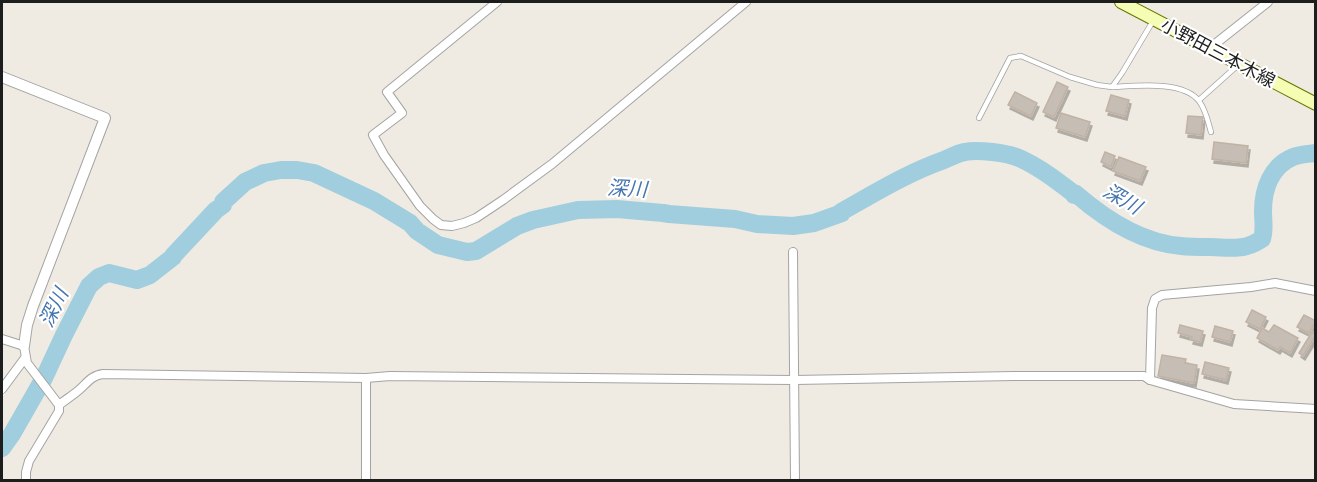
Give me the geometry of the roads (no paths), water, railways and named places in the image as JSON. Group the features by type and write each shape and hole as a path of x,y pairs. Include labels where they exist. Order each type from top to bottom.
{"main road":[{"name":"小野田三本木線","path":"1121,2 1316,104"}],"street":[{"path":"496,2 387,92 402,112 373,135 420,206 441,225 452,226 476,218 511,194 552,164 746,2"},
{"path":"1210,48 1268,2"},
{"path":"2,77 105,118 27,325 24,346 26,361 58,405 58,411 29,461 26,480"},
{"path":"793,252 795,480"},
{"path":"1150,380 1152,309 1155,299 1161,295 1275,283 1316,291"},
{"path":"2,339 24,346"},
{"path":"2,389 26,361"},
{"path":"58,405 91,378 103,374 795,380 1144,376 1150,380 1234,404 1316,409"},
{"path":"366,378 366,480"}],"lane":[{"path":"1112,87 1155,19"},
{"path":"979,118 1010,58 1021,56 1097,85 1176,87 1199,100 1211,132"},
{"path":"1199,100 1239,64"}],"waterway":[{"name":"深川","path":"2,448 44,378 89,286 99,277 109,273 137,280 150,275 173,257 223,205 223,202 245,182 264,173 281,170 314,173 374,201 410,223 417,231 438,245 467,252 476,251 517,226 578,210 617,209 793,226 814,223 842,213 891,184 930,165 962,153 984,151 1019,158 1047,174 1112,221 1138,235 1166,244 1235,248 1252,245 1262,239 1265,195 1270,179 1279,166 1296,156 1316,153"}]}
